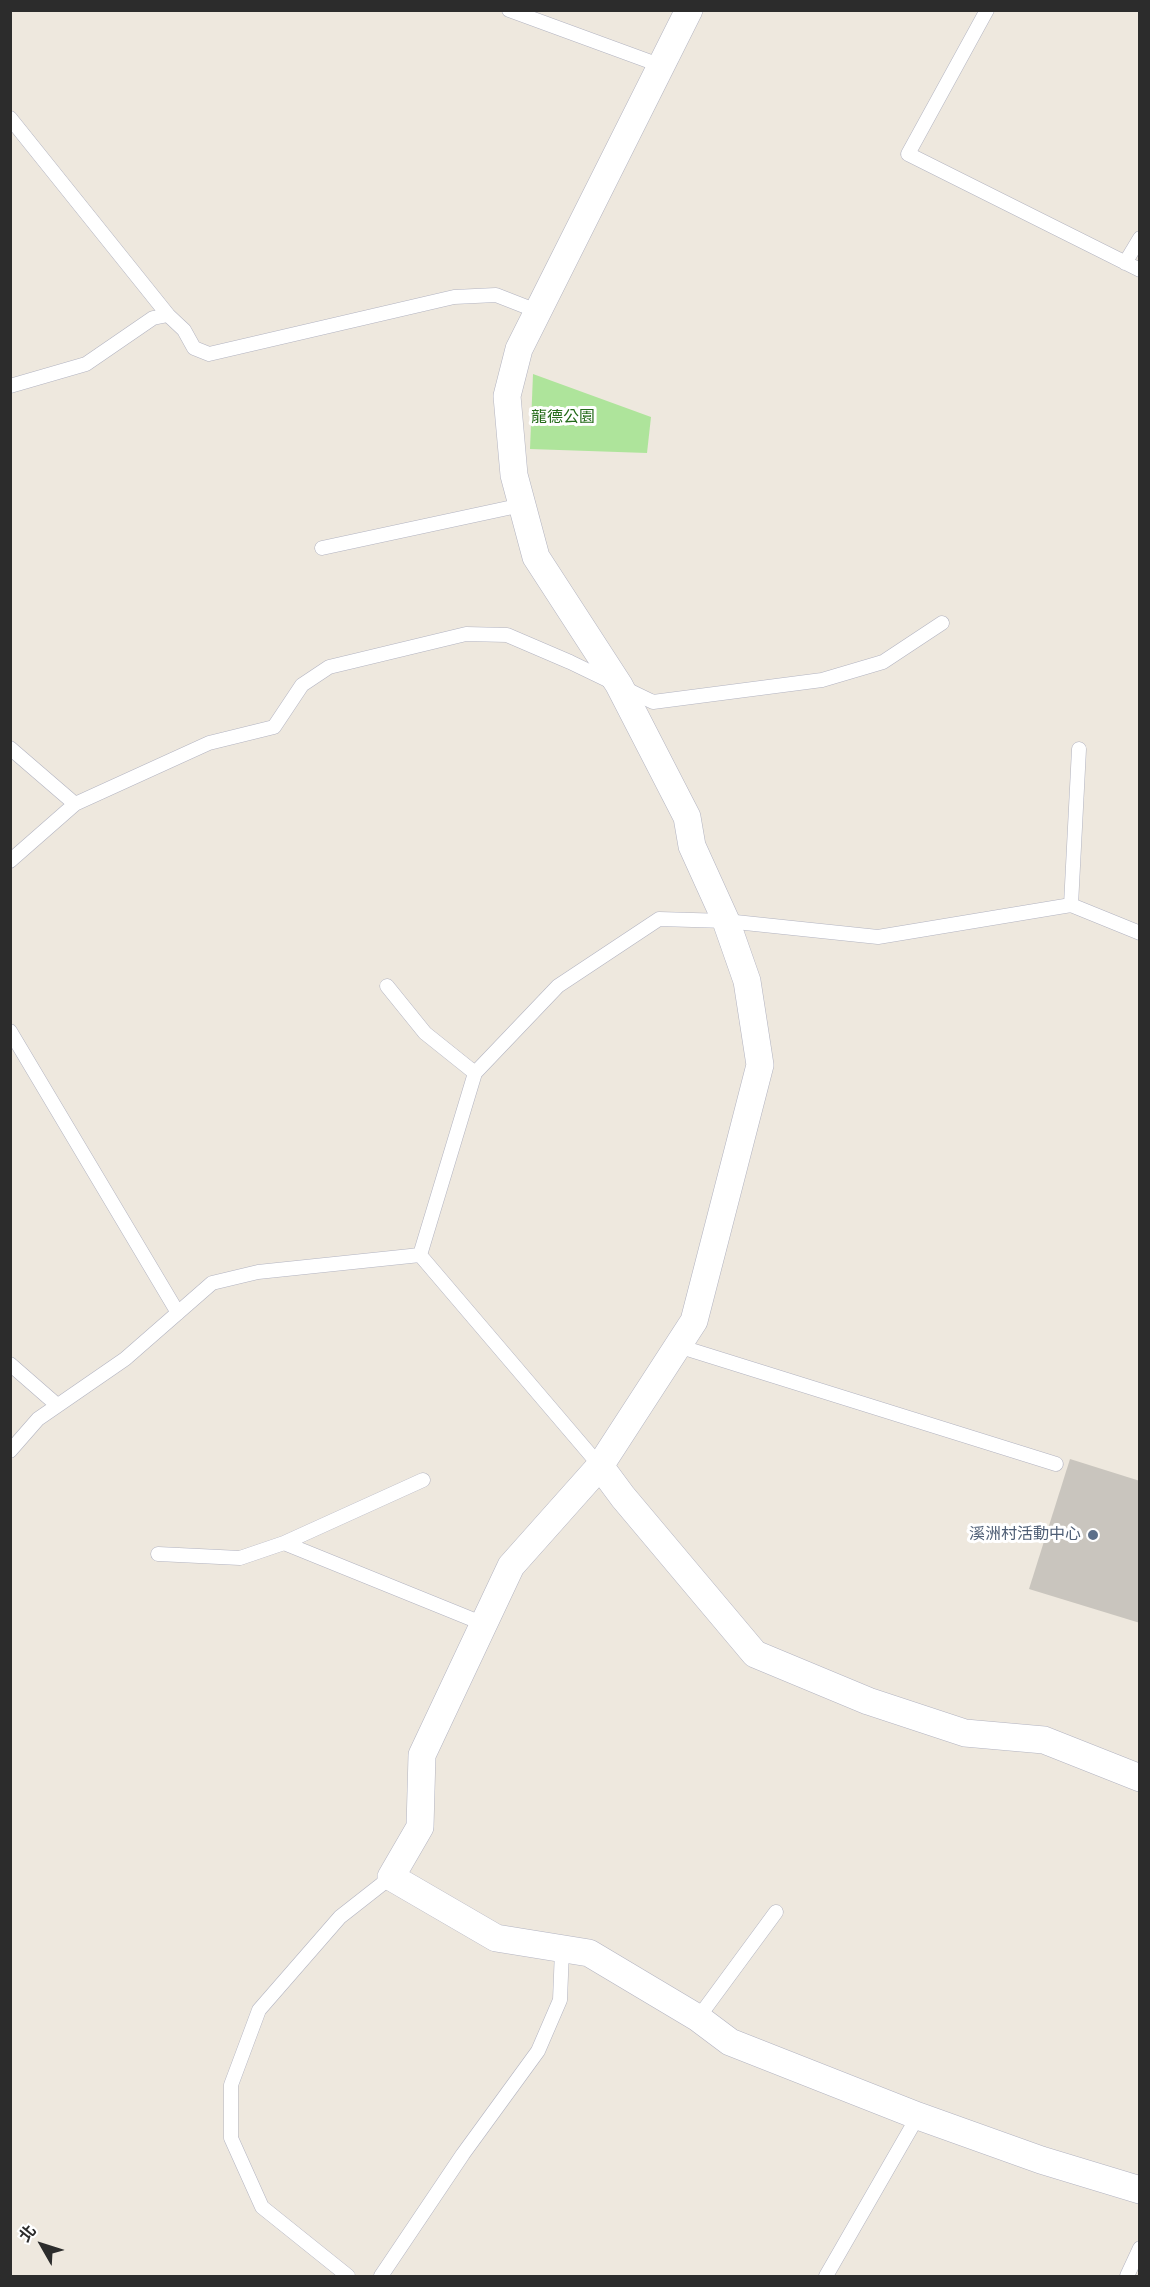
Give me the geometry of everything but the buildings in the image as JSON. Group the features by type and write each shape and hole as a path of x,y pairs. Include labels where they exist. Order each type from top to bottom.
{"street":[{"path":"688,10 519,349 507,396 514,475 536,557 619,685 687,817 692,846 726,921 747,981 760,1065 694,1321 600,1466 511,1566 422,1755 420,1827 391,1877 496,1938 589,1953 698,2018 730,2042 918,2116 1041,2160 1140,2190"},
{"path":"600,1466 755,1654 868,1701 964,1733 1044,1740 1140,1778"}],"lane":[{"path":"508,10 662,66"},
{"path":"987,10 908,154 1140,270"},
{"path":"10,118 168,315 184,330 194,348 209,354 454,297 496,295 537,311"},
{"path":"1125,263 1140,238"},
{"path":"10,386 86,364 153,318 168,315"},
{"path":"322,548 522,505"},
{"path":"10,861 75,804 209,742 274,727 302,685 329,667 466,634 507,635 653,702 822,680 883,662 942,624"},
{"path":"10,748 75,804"},
{"path":"1071,904 1079,749"},
{"path":"420,1255 475,1073 558,987 659,919 726,921 878,937 1071,904 1140,933"},
{"path":"387,986 425,1033 475,1073"},
{"path":"10,1031 178,1313"},
{"path":"10,1452 38,1419 125,1359 212,1283 258,1272 420,1255"},
{"path":"420,1255 600,1466"},
{"path":"678,1346 1056,1464"},
{"path":"10,1364 57,1405"},
{"path":"158,1554 240,1558 284,1543 423,1480"},
{"path":"284,1543 484,1624"},
{"path":"348,2277 262,2207 231,2138 231,2085 259,2010 340,1917 391,1877"},
{"path":"698,2018 776,1912"},
{"path":"381,2277 463,2154 538,2051 560,2000 561,1950"},
{"path":"826,2277 918,2116"},
{"path":"1127,2277 1140,2248"}],"green space":[{"name":"龍德公園","path":"533,374 651,417 647,453 530,449"}],"place":[{"name":"溪洲村活動中心","path":"1093,1535"}]}
